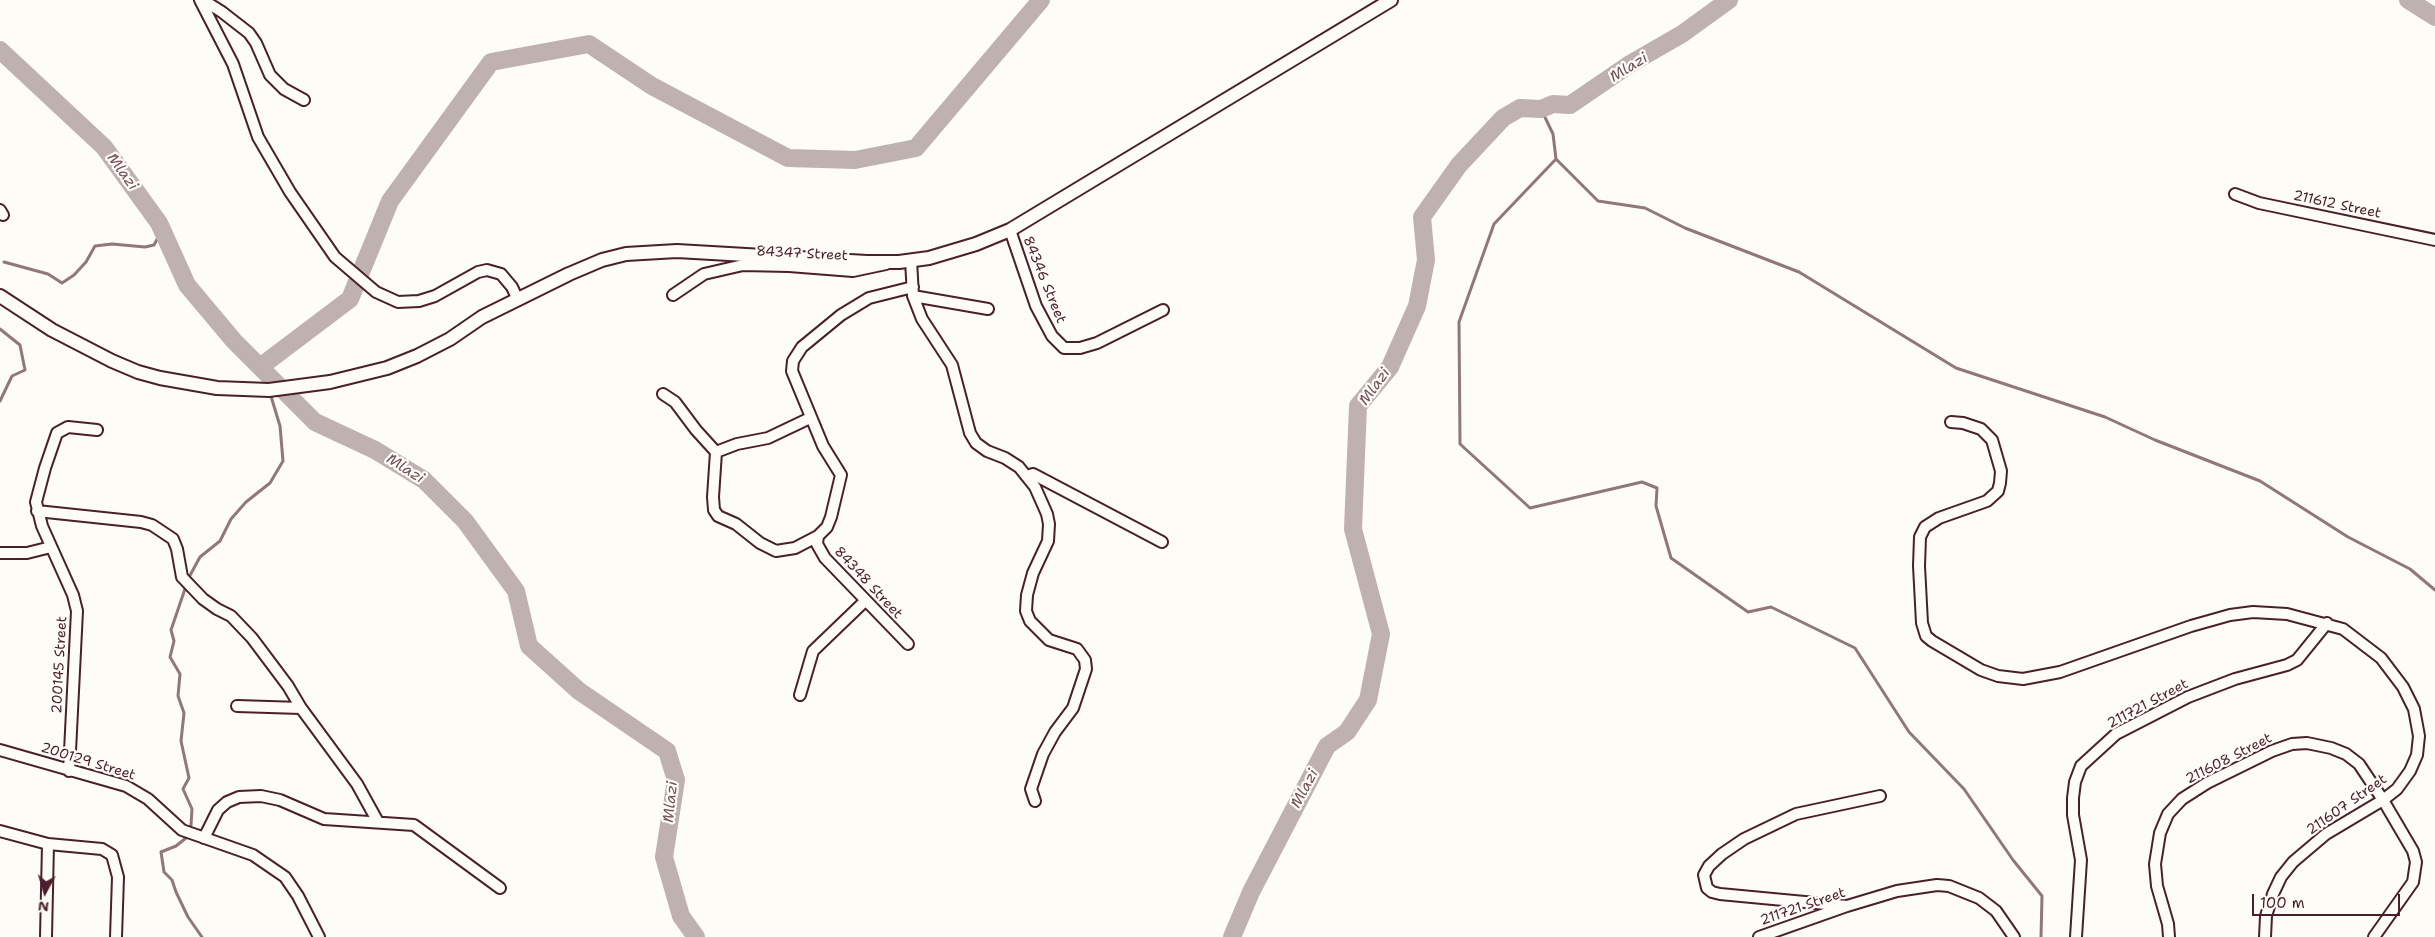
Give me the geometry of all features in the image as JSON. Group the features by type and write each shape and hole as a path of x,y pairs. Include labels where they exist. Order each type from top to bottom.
{"street":[{"path":"201,0 222,12 249,33 270,75 284,88 304,100"},
{"path":"201,0 234,64 258,137 290,192 335,257 368,286 398,302 419,301 435,296 478,272 486,270 501,274 512,287 518,300"},
{"path":"0,296 52,330 87,349 112,361 160,378 217,388 269,390 330,382 387,368 417,356 450,338 482,317 602,260 651,251 905,261 959,250 1010,230 1391,0"},
{"name":"211612 Street","path":"2235,194 2260,203 2435,240"},
{"name":"84346 Street","path":"1010,230 1036,306 1052,336 1064,348 1080,348 1097,343 1163,310"},
{"path":"905,261 922,319 952,365 970,433 976,443 987,451 1005,458 1026,476 1042,501 1050,524 1050,532 1033,573 1027,595 1026,611 1030,621 1049,640 1080,651 1085,660 1086,668 1073,708 1055,732 1043,754 1031,788 1035,801"},
{"name":"84347 Street","path":"673,294 704,274 742,265 789,266 853,271 905,261"},
{"path":"663,394 675,402 696,430 716,452 713,497 714,510 718,516 736,524 760,543 776,551 795,548 818,536 827,527 841,475 823,446 792,372 793,361 802,347 842,315 862,302 884,293 913,287 988,309"},
{"path":"716,452 743,442 768,438 810,418"},
{"name":"211607 Street","path":"1951,422 1963,423 1981,429 1992,440 2001,471 2000,483 1998,492 1987,501 1939,518 1925,527 1920,537 1919,566 1922,623 1926,636 1981,670 1998,676 2023,679 2060,672 2230,615 2254,612 2287,614 2327,623 2343,629 2381,658 2403,687 2414,709 2419,736 2417,754 2410,771 2397,789 2383,800 2326,834 2293,862 2281,877 2273,894 2266,916 2265,937"},
{"name":"200145 Street","path":"68,771 77,611 73,595 37,512 38,492 57,433 68,427 97,430"},
{"path":"1026,476 1033,474 1162,542"},
{"path":"37,512 141,522 152,525 172,539 178,549 182,577 203,599 217,610 232,616 242,626 288,686 301,708 357,784 378,822"},
{"name":"84348 Street","path":"818,536 817,544 825,558 908,644"},
{"path":"0,553 27,553 51,546"},
{"path":"800,696 813,651 865,601"},
{"name":"211721 Street","path":"2076,937 2081,860 2073,816 2073,798 2075,782 2081,766 2116,734 2188,697 2235,679 2287,665 2297,660 2327,623"},
{"path":"237,706 301,708"},
{"name":"211608 Street","path":"2169,937 2168,924 2157,886 2155,864 2160,833 2168,814 2182,798 2207,783 2272,751 2292,744 2307,743 2331,748 2346,754 2359,764 2413,851 2416,872 2413,882 2374,937"},
{"name":"200129 Street","path":"0,750 134,790 148,799 182,830 253,855 285,878 298,896 318,937"},
{"path":"200,837 218,810 227,802 248,796 261,796 280,800 324,819 414,825 424,829 500,888"},
{"path":"1847,906 1720,894 1712,892 1707,888 1704,875 1709,866 1722,854 1744,839 1796,814 1880,796"},
{"path":"0,831 48,844 102,849 112,855 118,877 116,937"},
{"path":"46,937 48,844"},
{"name":"211721 Street","path":"1759,937 1847,906 1925,885 1949,886 1979,898 1996,910 2014,937"}],"waterway":[{"path":"260,367 350,299 390,201 491,62 589,44 652,86 788,158 855,160 916,148 1041,0"},
{"name":"Mlazi","path":"1232,937 1251,892 1327,746 1347,732 1368,700 1381,634 1353,529 1358,406 1390,367 1417,306 1426,260 1422,217 1459,165 1503,118 1520,108 1541,109 1553,104 1570,105 1630,64 1682,34 1729,0"},
{"name":"Mlazi","path":"2408,0 2435,17"},
{"name":"Mlazi","path":"0,50 104,147 159,223 187,285 234,341 315,422 375,450 424,480 465,521 516,591 529,646 579,691 667,751 676,780 664,857 681,916 696,937"},
{"path":"1541,109 1553,134 1556,159 1598,201 1645,208 1685,228 1799,272 1956,368 2105,417 2155,440 2260,481 2348,537 2410,569 2435,590"},
{"path":"1556,159 1494,224 1459,322 1460,444 1530,508 1642,482 1657,488 1656,506 1671,558 1748,612 1771,607 1855,648 1909,732 1964,789 2013,860 2042,896 2041,937"},
{"path":"4,262 48,274 62,283 74,275 86,262 95,246 112,244 145,247 154,245 162,230"},
{"path":"0,329 20,345 25,370 12,376 0,401"},
{"path":"264,371 268,387"},
{"path":"188,579 200,557 220,541 231,519 246,502 270,483 283,461 280,426 270,393"},
{"path":"186,586 171,630 174,641 170,657 180,674 178,696 184,713 181,741 189,778 183,789 192,809 191,825 186,838 176,846 161,852 164,872 172,880 188,917 202,937"}]}
